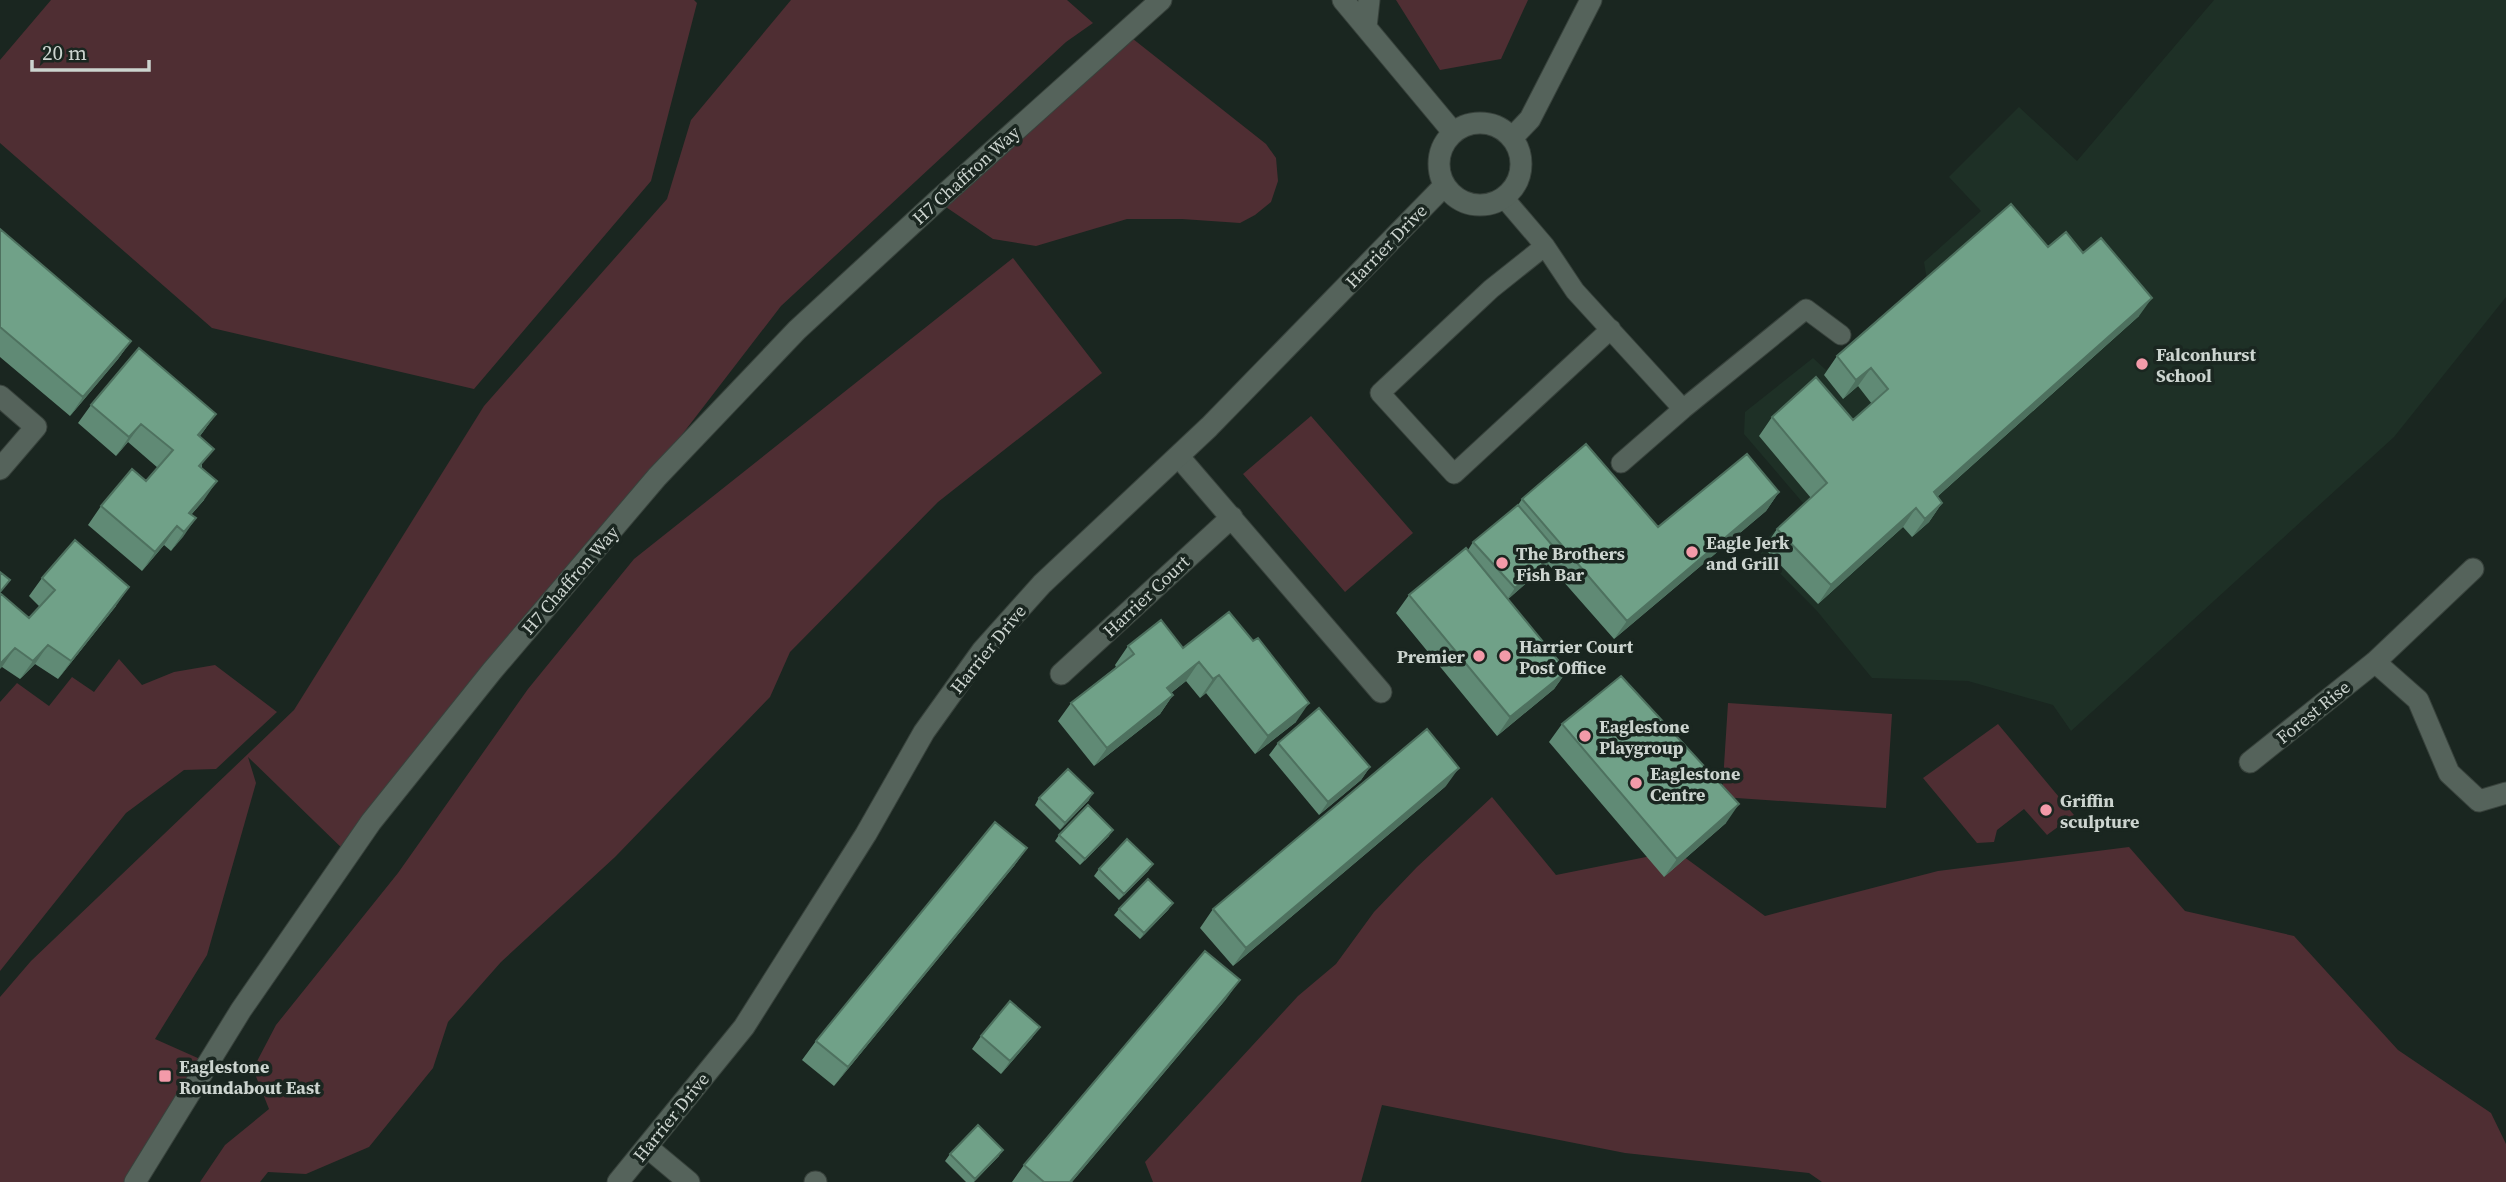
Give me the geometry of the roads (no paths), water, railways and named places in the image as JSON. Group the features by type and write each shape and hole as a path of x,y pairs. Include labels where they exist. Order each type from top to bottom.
{"street":[{"path":"1343,0 1453,132"},
{"path":"1366,27 1369,0"},
{"path":"1512,138 1530,119 1591,0"},
{"name":"H7 Chaffron Way","path":"135,1182 241,1010 372,822 492,671 657,477 797,330 1154,6"},
{"path":"1473,123 1496,126 1512,138 1521,162 1518,181 1504,198 1483,205 1458,200 1444,186 1438,165 1442,147 1453,132 1473,123"},
{"name":"Harrier Drive","path":"618,1182 744,1027 866,834 925,732 982,651 1042,584 1179,457 1265,372 1444,186"},
{"path":"0,396 36,427 0,469"},
{"path":"1179,457 1381,692"},
{"name":"Harrier Court","path":"1061,674 1232,517"},
{"name":"Forest Rise","path":"2250,762 2375,662 2473,569"},
{"path":"2375,662 2418,700 2449,773 2479,802 2506,793"},
{"path":"647,1147 689,1182"}],"lane":[{"path":"1504,198 1545,246 1575,291 1683,409"},
{"path":"1545,246 1491,289 1380,393 1454,474 1611,329"},
{"path":"1621,463 1807,309 1841,335"}],"place":[{"name":"Falconhurst School","path":"2142,364"},
{"name":"Eagle Jerk and Grill","path":"1692,552"},
{"name":"The Brothers Fish Bar","path":"1502,563"},
{"name":"Premier","path":"1479,656"},
{"name":"Harrier Court Post Office","path":"1505,656"},
{"name":"Eaglestone Playgroup","path":"1585,736"},
{"name":"Eaglestone Centre","path":"1636,783"},
{"name":"Griffin sculpture","path":"2046,810"},
{"name":"Eaglestone Roundabout East","path":"165,1076"}]}
